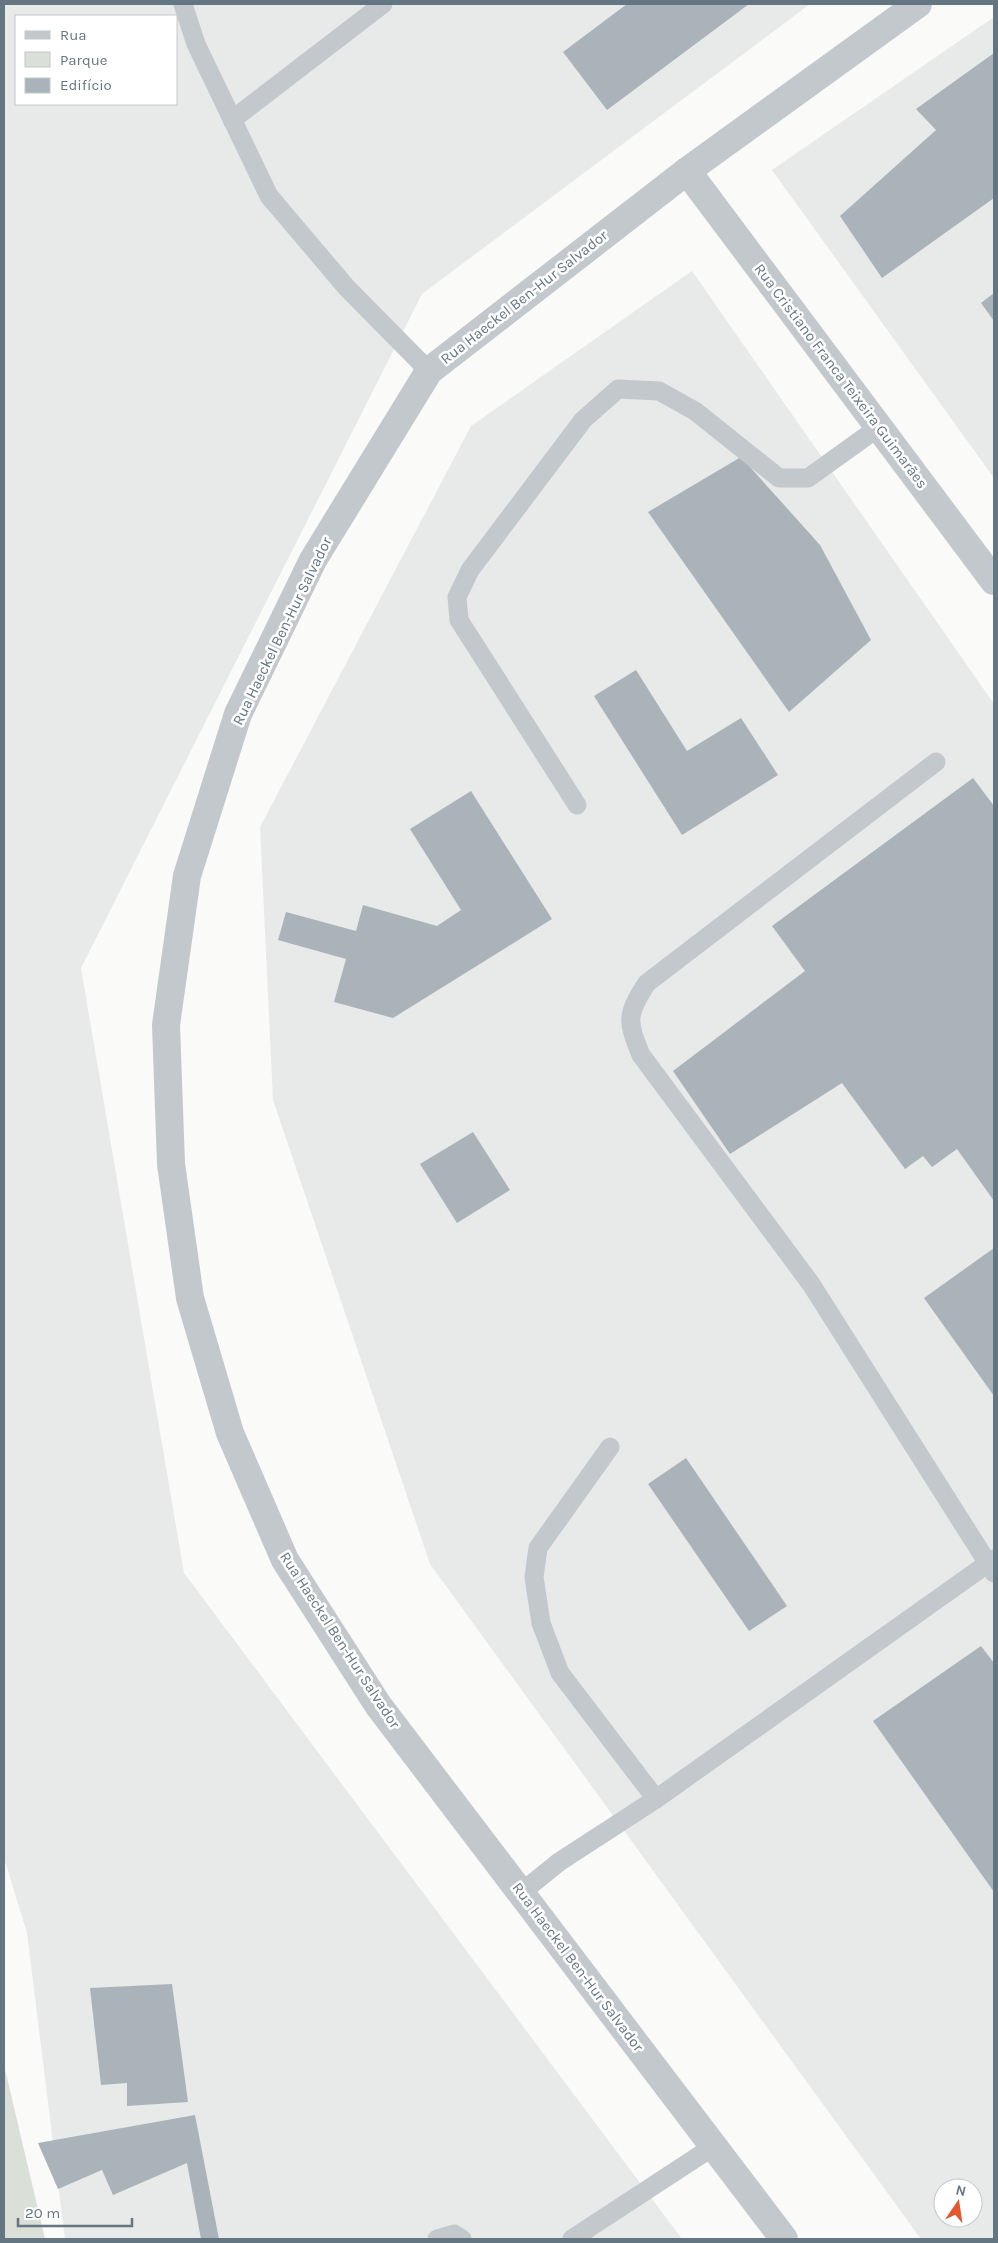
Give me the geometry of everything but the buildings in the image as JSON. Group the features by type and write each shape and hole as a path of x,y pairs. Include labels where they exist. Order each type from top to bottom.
{"street":[{"name":"Rua Haeckel Ben-Hur Salvador","path":"784,2239 378,1705 285,1560 230,1433 190,1298 171,1164 166,1025 187,876 238,714 313,560 429,370 687,171 918,4"},
{"name":"Rua Cristiano Franca Teixeira Guimarães","path":"687,171 994,581"}],"lane":[{"path":"182,4 196,44 269,196 347,288 429,370"},
{"path":"232,120 383,4"},
{"path":"577,805 459,620 457,597 470,570 583,420 618,389 659,391 695,411 779,478 808,478 879,427"},
{"path":"522,1892 559,1862 656,1799 992,1565 811,1284 641,1055 630,1027 634,1003 647,983 936,762"},
{"path":"610,1447 538,1548 534,1577 542,1623 560,1673 656,1799"},
{"path":"572,2239 714,2146"},
{"path":"437,2239 454,2234 462,2239"}],"shaded area":[{"path":"4,4 810,4 422,294 81,968 184,1573 682,2239 65,2239 27,1933 4,1858"},
{"path":"994,17 994,478 772,170"},
{"path":"692,271 994,704 994,2239 921,2239 430,1564 273,1100 260,827 471,426"}],"green space":[{"path":"4,2065 45,2239 4,2239"}]}
